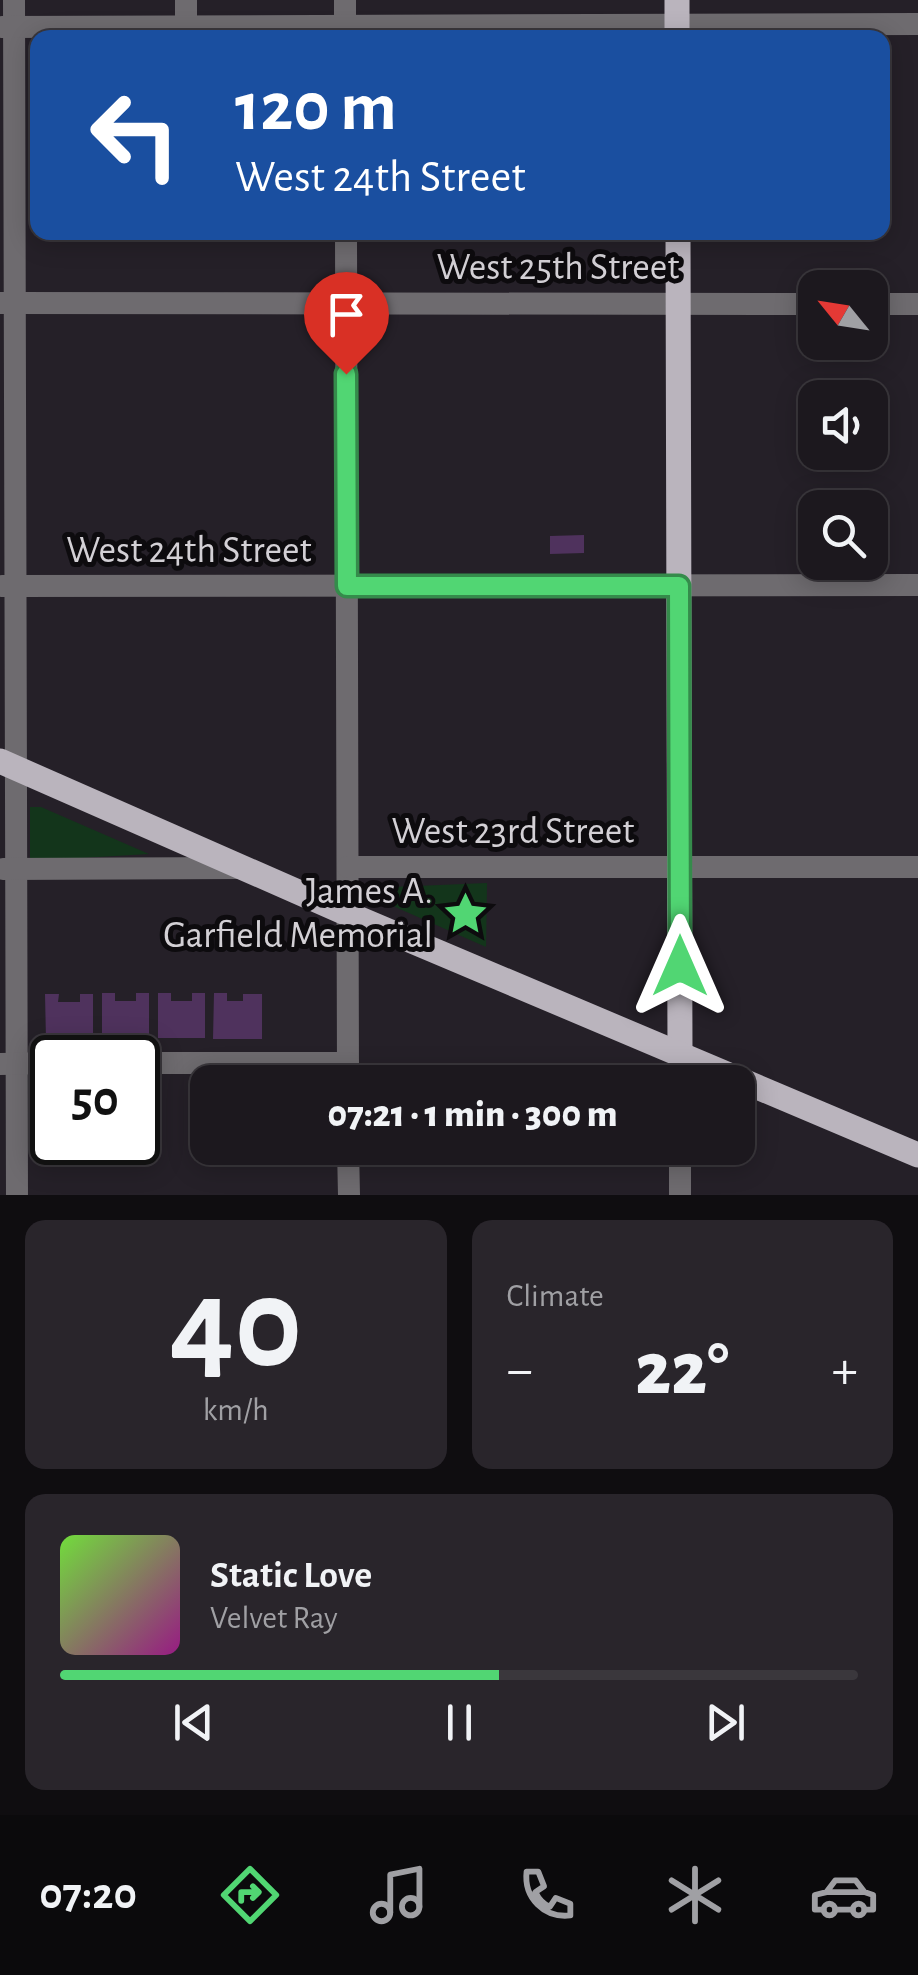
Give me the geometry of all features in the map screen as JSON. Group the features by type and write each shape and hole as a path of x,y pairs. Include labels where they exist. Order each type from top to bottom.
{"main road":[{"path":"678,240 680,1056"},
{"path":"7,765 918,1155"}],"street":[{"path":"14,0 7,27 7,765 8,1064 17,1195"},
{"path":"186,0 186,26"},
{"path":"345,0 345,30"},
{"path":"405,30 677,21 918,24"},
{"path":"7,27 292,30"},
{"path":"346,240 348,1065"},
{"name":"West 25th Street","path":"7,303 798,304"},
{"path":"888,304 918,304"},
{"name":"West 24th Street","path":"7,586 918,585"},
{"name":"West 23rd Street","path":"348,867 918,866"},
{"path":"8,869 247,868"},
{"path":"680,1056 680,1065"},
{"path":"160,1065 190,1066"},
{"path":"348,1165 348,1195"},
{"path":"680,1165 680,1195"}],"green space":[{"path":"30,807 41,807 149,854 30,861"},
{"path":"487,883 486,947 368,895 369,888"}],"building":[{"path":"584,535 584,553 550,554 550,536"},
{"path":"102,993 115,993 115,1001 136,1001 136,993 149,993 149,1035 102,1035"},
{"path":"158,993 171,993 171,1001 192,1001 192,993 205,993 205,1038 158,1035"},
{"path":"214,993 227,993 227,1001 243,1001 243,994 262,994 262,1039 213,1039"},
{"path":"45,994 59,994 58,1002 80,1002 80,994 93,994 93,1035 46,1035"}],"place":[{"name":"James A. Garfield Memorial","path":"466,914"}],"route":[{"path":"346,374 347,586 679,586 680,966"}]}
